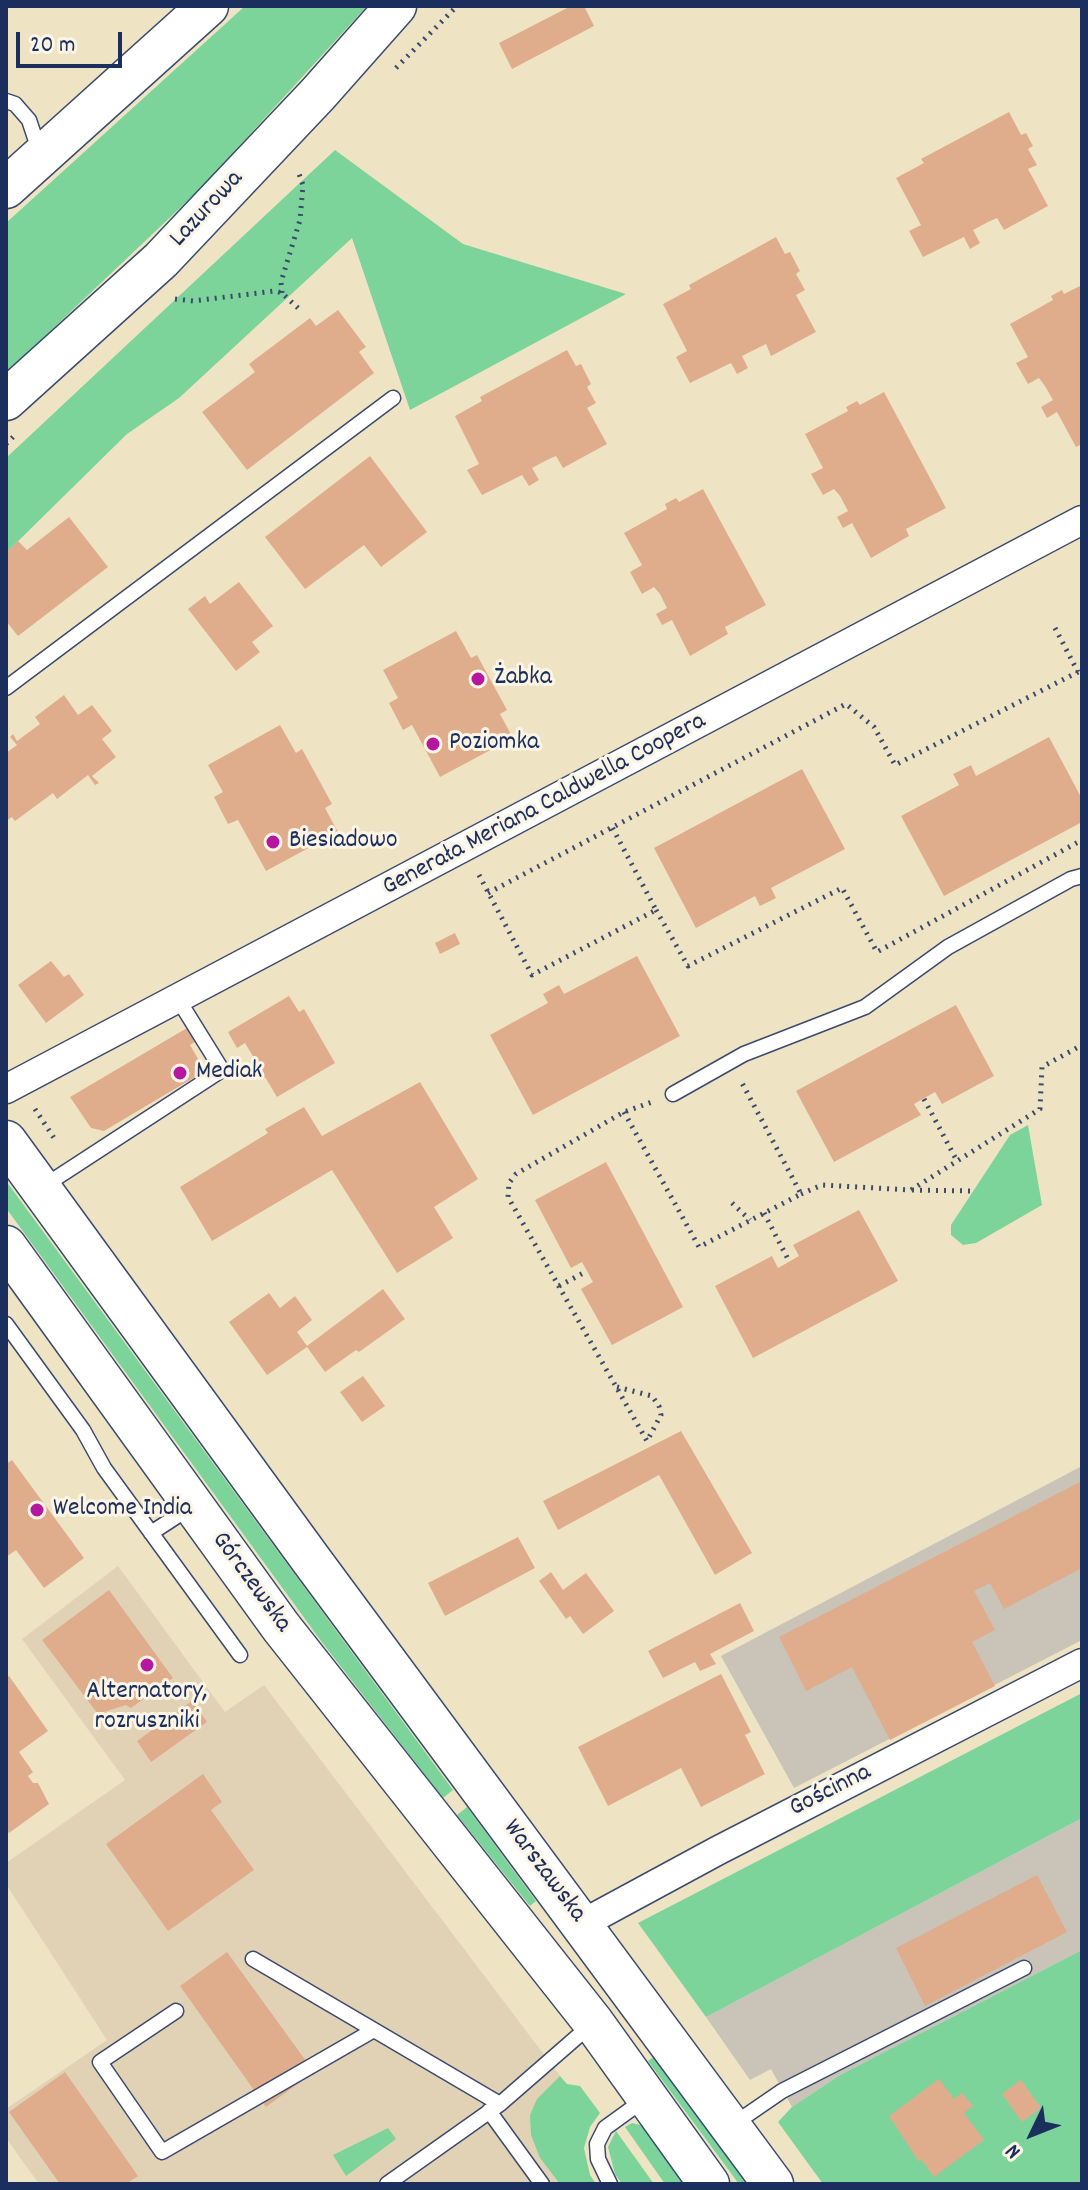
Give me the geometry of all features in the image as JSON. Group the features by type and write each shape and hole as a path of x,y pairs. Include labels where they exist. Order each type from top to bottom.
{"main road":[{"path":"21,175 208,6"},
{"name":"Lazurowa","path":"6,400 161,260 318,94 396,6"},
{"path":"6,1141 41,1189"},
{"name":"Warszawska","path":"41,1189 773,2184"},
{"name":"Górczewska","path":"6,1246 281,1627 386,1761"},
{"name":"Warszawska","path":"386,1761 593,2022 709,2184"}],"street":[{"name":"Generała Meriana Caldwella Coopera","path":"6,1089 1082,520"},
{"name":"Gościnna","path":"582,1924 1082,1663"}],"lane":[{"path":"6,101 15,104 29,120 37,144 21,175"},
{"path":"6,688 393,398"},
{"path":"673,1094 744,1054 865,1007 948,947 1071,879 1082,876"},
{"path":"41,1189 222,1070 178,999"},
{"path":"6,1324 83,1430 104,1468 240,1655"},
{"path":"151,1533 194,1505"},
{"path":"253,1959 374,2030 495,2107 542,2184"},
{"path":"731,2127 782,2091 1024,1968"},
{"path":"176,2011 100,2062 162,2152 374,2030"},
{"path":"387,2184 495,2107 593,2022"},
{"path":"610,2184 598,2159 597,2144 605,2128 649,2097"}],"path":[{"path":"282,293 281,282 300,220 303,185 296,166"},
{"path":"162,298 193,301 275,291 282,293 298,308"},
{"path":"488,893 846,704 874,727 895,765 1080,671 1055,628"},
{"path":"612,827 688,966 842,888 877,952 1082,840"},
{"path":"481,879 532,975 656,910"},
{"path":"911,1190 1040,1109 1042,1067 1082,1045"},
{"path":"731,1062 801,1194"},
{"path":"617,1387 652,1396 659,1406 661,1415 647,1441 508,1197 509,1183 516,1174 624,1112 673,1094"},
{"path":"924,1099 957,1161"},
{"path":"624,1112 699,1247 822,1185 973,1191"},
{"path":"732,1203 750,1220"},
{"path":"764,1213 789,1261"},
{"path":"559,1286 587,1271"}],"shaded area":[{"path":"1082,1466 1082,1640 794,1788 721,1656"},
{"path":"118,1566 225,1712 264,1685 583,2106 567,2184 39,2184 6,2138 6,2109 107,2040 6,1884 6,1863 125,1780 22,1639"},
{"path":"1082,1818 1082,1950 840,2075 792,2107 771,2069 750,2080 706,2017"}],"green space":[{"path":"245,6 367,6 200,189 6,373 6,223"},
{"path":"335,150 463,244 626,294 410,410 352,238 179,398 127,434 6,553 6,458"},
{"path":"1028,1125 1042,1205 976,1243 963,1245 951,1235 951,1225 1010,1135"},
{"path":"6,1181 453,1790 443,1798 321,1641 6,1208"},
{"path":"1082,1693 1082,1818 706,2017 638,1923"},
{"path":"467,1807 536,1901 530,1906 457,1815"},
{"path":"1082,1950 1082,2184 823,2184 778,2122 792,2107 840,2075"},
{"path":"655,2056 748,2184 739,2184 648,2061"},
{"path":"560,2076 567,2084 580,2086 600,2113 590,2127 584,2148 590,2175 596,2184 560,2184 540,2158 531,2135 530,2115 537,2099"},
{"path":"632,2123 645,2126 685,2184 665,2184 625,2127"},
{"path":"388,2128 396,2139 346,2176 333,2155"},
{"path":"616,2131 654,2184 622,2184 615,2174 608,2147"}],"building":[{"path":"571,6 584,6 594,26 512,69 499,43"},
{"path":"1009,112 1021,135 1026,133 1033,146 1028,149 1037,165 1028,169 1048,206 1004,230 997,218 973,230 980,243 970,249 964,237 923,257 909,231 921,225 896,178 924,163 921,159"},
{"path":"776,237 785,254 790,252 800,271 796,274 805,290 796,295 816,332 771,356 766,344 742,356 748,368 737,374 731,363 690,383 676,357 687,351 663,304 691,289 689,285"},
{"path":"1082,285 1082,444 1076,447 1057,412 1047,418 1041,407 1053,400 1045,386 1039,378 1028,384 1016,363 1028,357 1010,324 1053,300 1051,296 1062,290 1064,294"},
{"path":"338,310 366,347 359,352 374,373 247,470 202,412 255,372 249,364 310,318 316,326"},
{"path":"567,350 576,366 581,364 591,384 587,387 596,403 587,408 607,444 563,468 556,456 532,468 539,480 529,486 522,475 482,495 467,470 479,464 455,416 482,401 480,397"},
{"path":"884,392 946,508 906,529 909,536 871,558 852,523 843,528 837,517 848,511 840,496 834,489 823,495 811,474 823,468 805,434 848,411 846,407 857,401 860,405"},
{"path":"370,456 427,532 381,567 364,545 305,589 265,537"},
{"path":"703,489 766,605 725,627 728,634 690,656 672,620 662,625 656,614 667,608 660,594 654,587 642,594 630,572 642,565 624,533 667,509 665,504 676,498 679,502"},
{"path":"69,517 108,567 18,636 6,621 6,553 18,541 27,550"},
{"path":"239,582 273,626 252,642 260,652 236,671 188,609 205,596 210,604"},
{"path":"456,631 471,658 477,655 507,710 500,714 513,738 440,777 412,725 403,730 389,703 398,698 383,670"},
{"path":"64,695 78,715 92,705 112,731 102,739 116,757 92,776 99,783 95,785 88,775 57,799 53,793 15,821 12,817 6,821 6,753 17,745 10,737 13,734 17,741 40,724 35,717"},
{"path":"280,725 296,753 302,749 332,804 325,808 338,832 266,871 238,820 228,824 214,797 223,792 208,765"},
{"path":"1049,737 1082,799 1082,822 944,896 901,816 959,785 953,774 971,765 976,776"},
{"path":"802,769 845,849 771,888 776,898 760,906 755,896 696,928 654,848"},
{"path":"455,933 460,944 440,954 435,943"},
{"path":"637,956 680,1036 533,1115 490,1035 548,1003 543,994 559,985 564,994"},
{"path":"51,961 64,977 69,974 84,995 46,1023 18,985"},
{"path":"289,996 299,1012 304,1009 335,1063 277,1097 265,1077 260,1080 252,1066 257,1063 245,1043 237,1048 228,1032"},
{"path":"956,1005 994,1076 942,1104 935,1092 914,1104 921,1115 834,1162 796,1091"},
{"path":"187,1028 195,1042 190,1045 205,1071 104,1131 91,1128 70,1097"},
{"path":"420,1082 478,1179 434,1207 453,1238 397,1273 332,1170 212,1241 180,1187 268,1133 265,1129 304,1107 322,1136"},
{"path":"606,1162 683,1307 612,1345 581,1289 593,1282 582,1262 571,1268 535,1200"},
{"path":"859,1210 898,1281 753,1358 715,1286 772,1256 778,1268 799,1256 793,1245"},
{"path":"383,1289 405,1319 325,1372 307,1347 267,1375 229,1322 269,1293 280,1308 295,1296 312,1320 297,1332 307,1346"},
{"path":"363,1376 385,1406 362,1422 340,1392"},
{"path":"681,1431 752,1553 715,1575 659,1475 558,1530 543,1501"},
{"path":"12,1460 84,1558 44,1588 16,1550 6,1557 6,1464"},
{"path":"1082,1481 1082,1568 1004,1609 990,1583 974,1591 995,1630 972,1642 995,1686 890,1740 852,1667 806,1691 779,1637"},
{"path":"518,1537 535,1568 445,1616 428,1583"},
{"path":"551,1572 563,1590 586,1573 614,1611 583,1634 570,1616 566,1619 539,1581"},
{"path":"109,1590 173,1678 131,1708 126,1705 98,1714 42,1640"},
{"path":"740,1603 754,1631 710,1654 716,1664 700,1671 695,1662 663,1678 648,1651"},
{"path":"721,1674 751,1732 745,1735 765,1774 701,1807 681,1768 608,1806 578,1747"},
{"path":"9,1676 48,1731 19,1752 33,1772 28,1776 33,1783 38,1783 49,1804 9,1833 6,1829 6,1678"},
{"path":"192,1701 207,1722 151,1762 137,1741"},
{"path":"203,1774 222,1802 211,1810 254,1870 168,1931 106,1844"},
{"path":"1037,1875 1067,1932 925,2006 896,1948"},
{"path":"227,1952 314,2072 266,2107 180,1986"},
{"path":"65,2072 138,2176 126,2184 60,2184 9,2112"},
{"path":"939,2079 954,2099 962,2093 973,2106 964,2113 984,2140 934,2177 921,2159 919,2162 889,2116"},
{"path":"1021,2080 1041,2108 1022,2122 1002,2094"}],"place":[{"name":"Żabka","path":"478,679"},
{"name":"Poziomka","path":"433,744"},
{"name":"Biesiadowo","path":"273,842"},
{"name":"Mediak","path":"180,1073"},
{"name":"Welcome India","path":"37,1510"},
{"name":"Alternatory, rozruszniki","path":"147,1665"}]}
